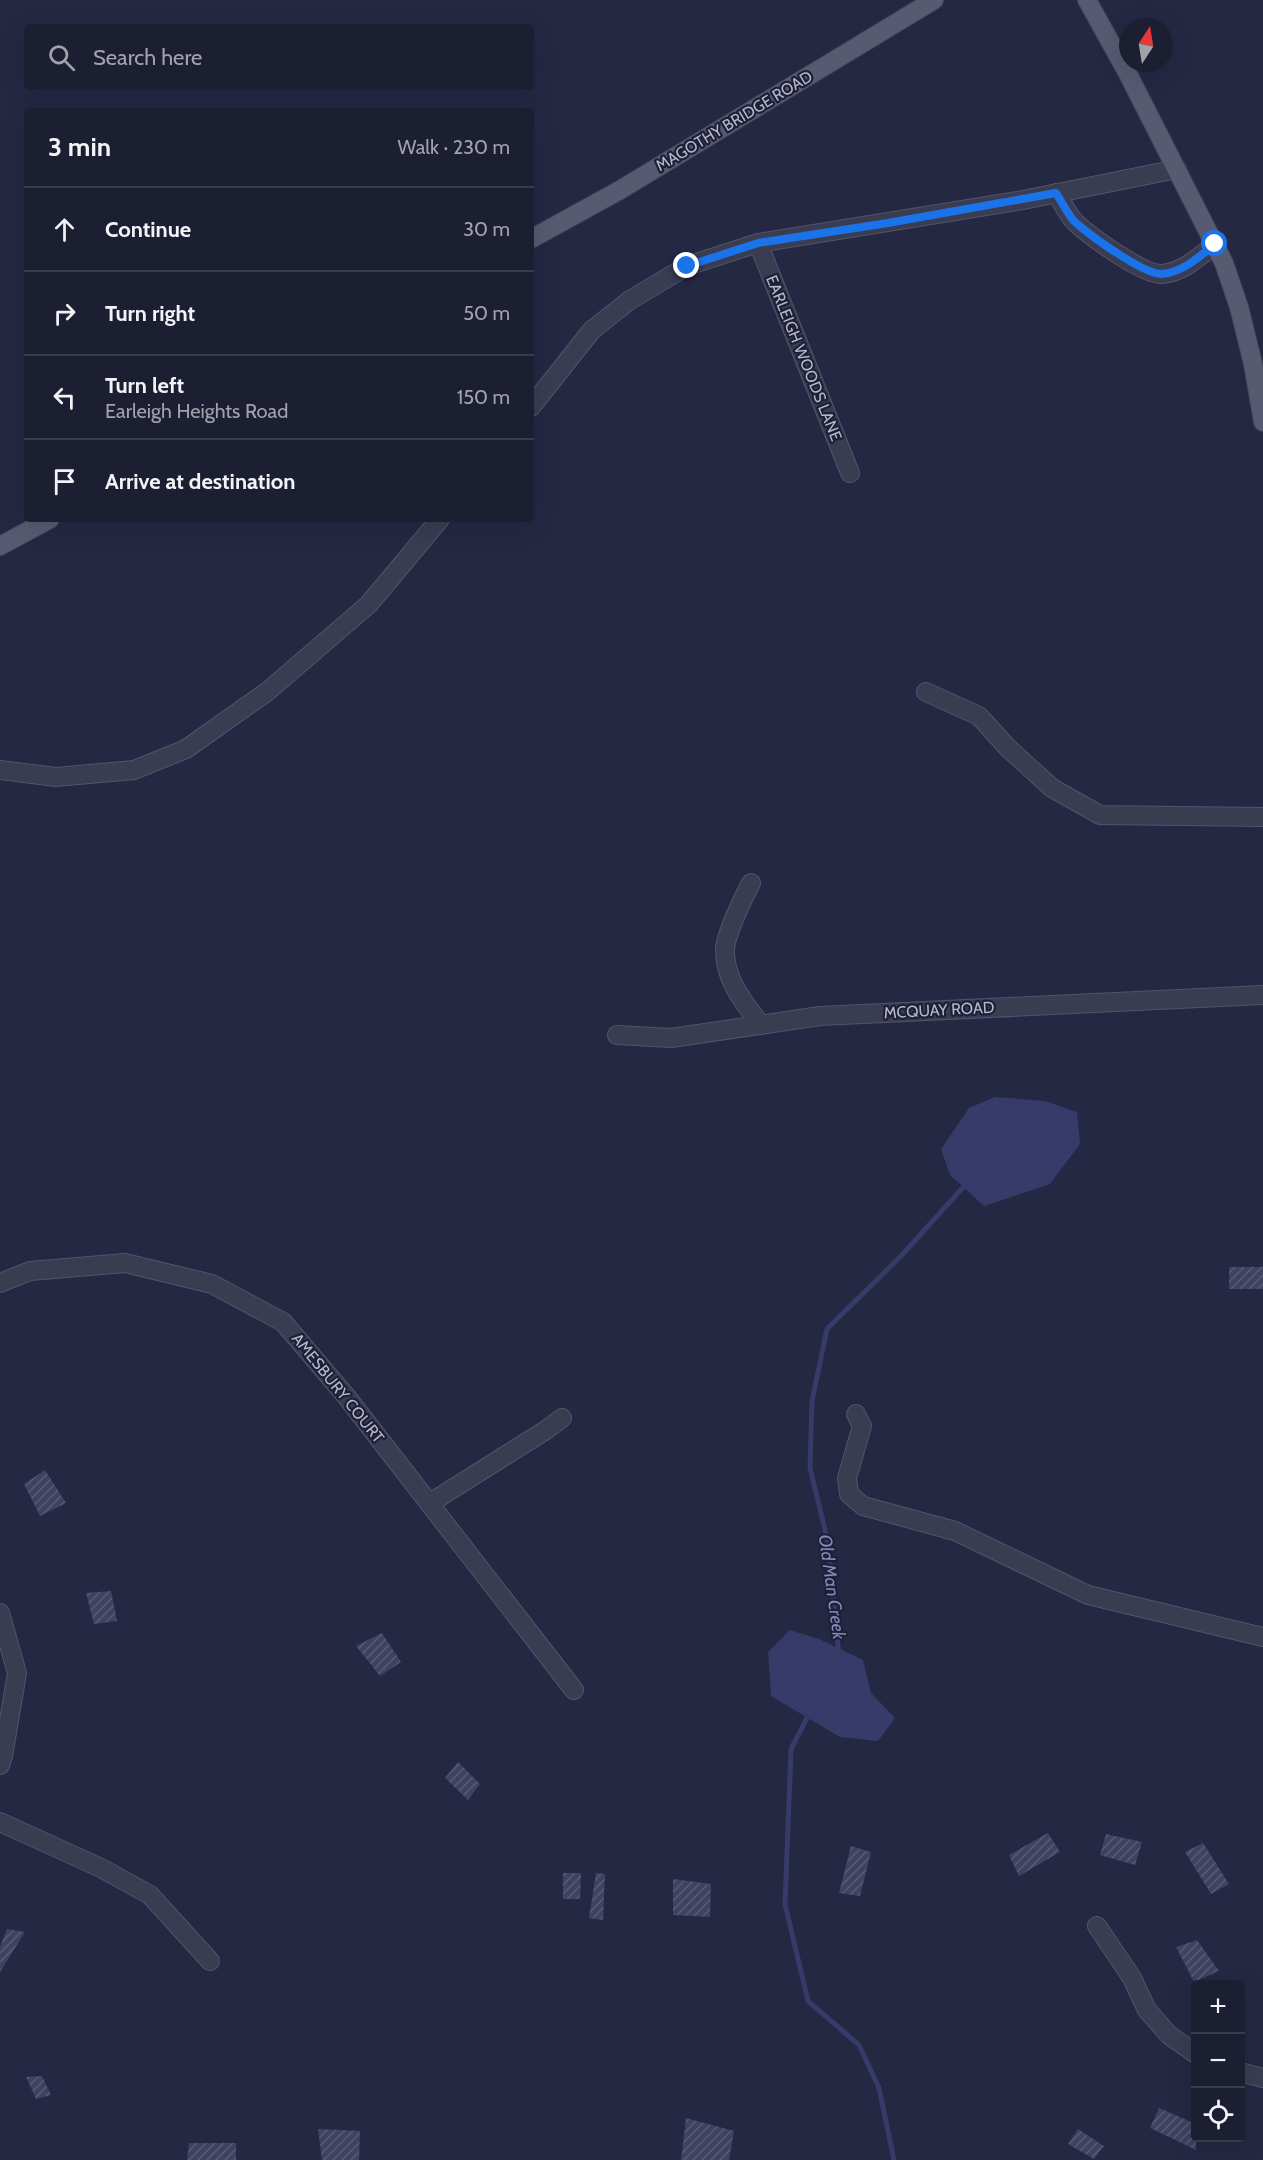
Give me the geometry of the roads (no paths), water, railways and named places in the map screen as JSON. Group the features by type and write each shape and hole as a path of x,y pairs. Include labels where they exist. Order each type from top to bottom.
{"main road":[{"name":"MAGOTHY BRIDGE ROAD","path":"534,237 630,184 934,0"},
{"path":"1087,0 1125,67 1224,263 1258,365 1263,422"},
{"path":"0,546 44,522"}],"street":[{"path":"534,403 592,330 630,300 687,266 758,243 888,223 1177,169"},
{"path":"1056,193 1074,220 1131,263 1146,271 1161,274 1176,271 1188,265 1215,244"},
{"name":"EARLEIGH WOODS LANE","path":"758,243 850,473"},
{"path":"0,770 56,777 134,770 186,749 268,692 369,604 437,522"},
{"path":"926,692 979,716 1008,748 1052,788 1100,815 1263,817"},
{"path":"751,883 738,909 725,948 729,976 742,1000 761,1025"},
{"name":"MCQUAY ROAD","path":"617,1035 671,1038 820,1016 1263,995"},
{"name":"AMESBURY COURT","path":"0,1283 30,1271 124,1263 212,1284 284,1322 346,1396 574,1690"},
{"path":"856,1414 862,1426 847,1478 849,1494 863,1506 955,1531 1088,1595 1263,1637"},
{"path":"430,1503 562,1418"},
{"path":"0,1613 16,1673 0,1765"},
{"path":"0,1822 101,1868 150,1895 210,1961"},
{"path":"1097,1926 1132,1978 1147,2010 1169,2035 1191,2050"},
{"path":"1245,2073 1263,2078"}],"water":[{"path":"995,1097 1045,1101 1077,1112 1080,1144 1050,1184 984,1206 950,1175 941,1149 969,1108"},
{"path":"790,1630 819,1639 863,1660 871,1693 895,1718 878,1741 840,1737 771,1696 768,1652"}],"waterway":[{"name":"Old Man Creek","path":"839,1656 828,1542 810,1468 812,1401 827,1329 901,1256 967,1183"},
{"name":"Old Man Creek","path":"810,1712 791,1749 785,1904 808,2001 859,2045 879,2088 894,2160"}]}
